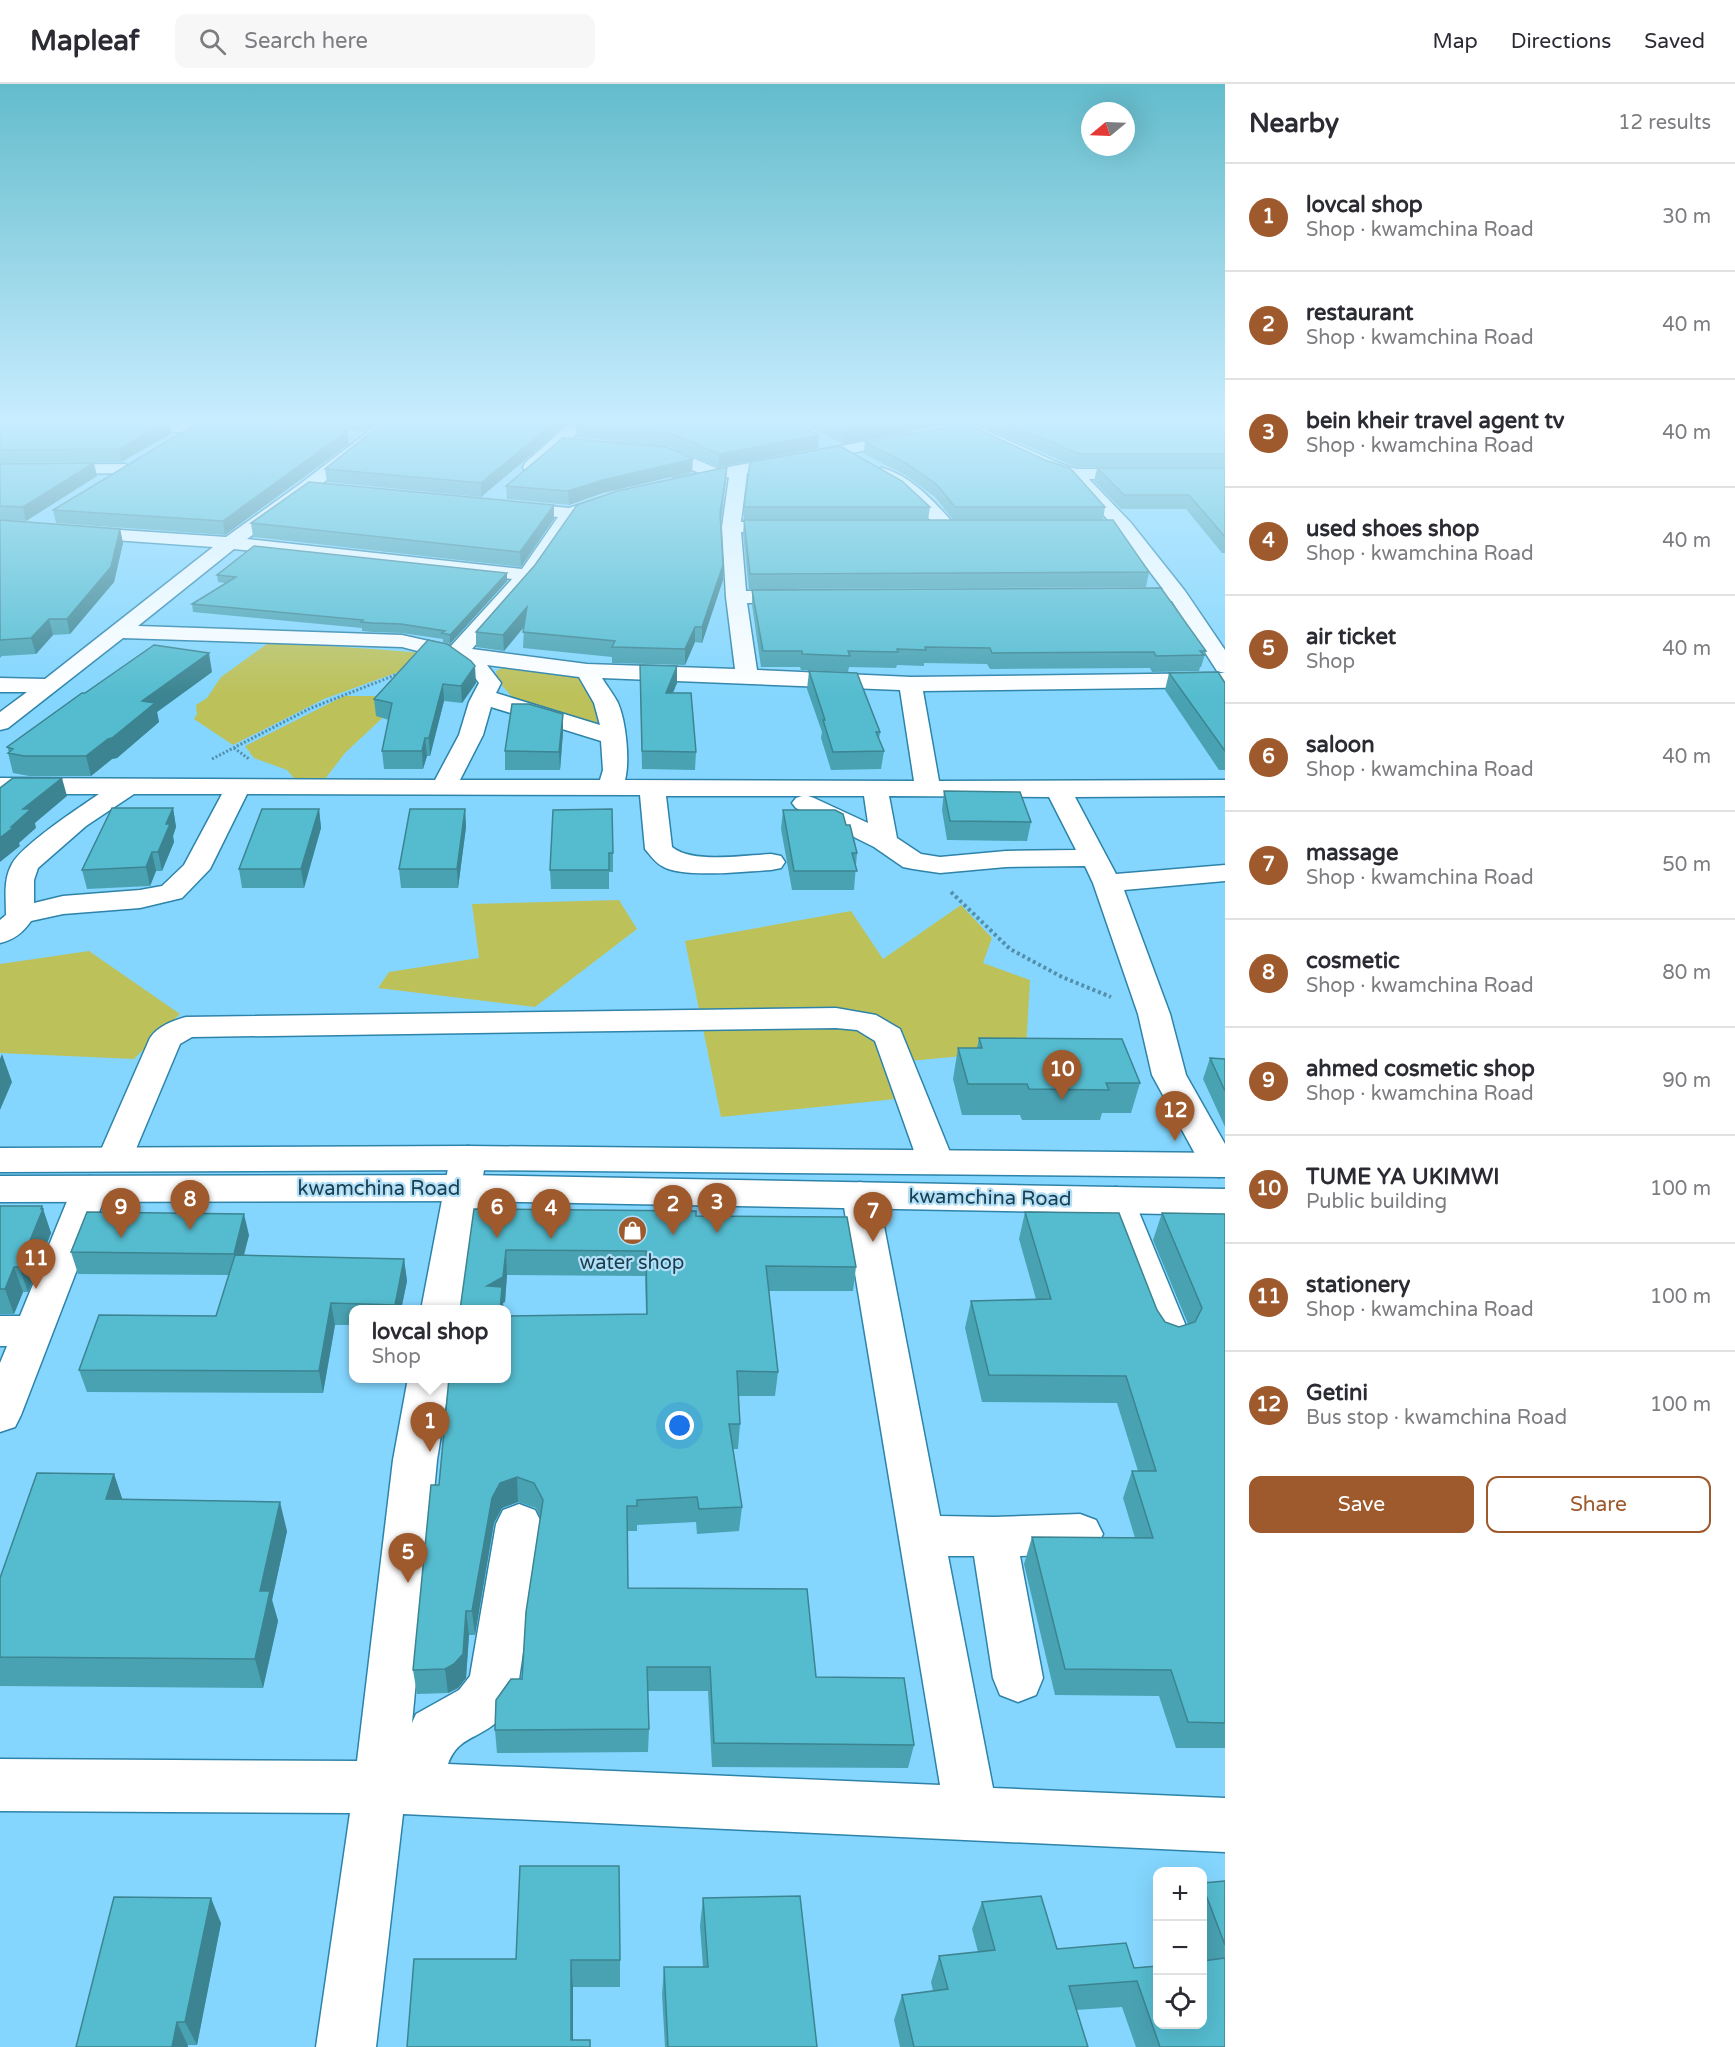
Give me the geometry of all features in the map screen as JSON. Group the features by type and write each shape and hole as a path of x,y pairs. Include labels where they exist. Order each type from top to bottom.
{"street":[{"path":"0,723 271,514"},
{"path":"456,654 527,575 570,514"},
{"path":"733,514 731,527 736,597 747,676"},
{"path":"936,514 947,527"},
{"path":"1112,514 1178,595 1225,666"},
{"path":"32,528 51,516"},
{"path":"0,527 230,543 527,575"},
{"path":"731,527 803,527"},
{"path":"923,527 970,527"},
{"path":"1054,527 1125,527"},
{"path":"1095,595 1178,595"},
{"path":"736,597 820,596"},
{"path":"119,632 402,641 456,654 587,671 911,684 1225,680"},
{"path":"444,786 471,735 490,683 482,671 456,654"},
{"path":"587,671 606,703 611,718 615,770 610,788"},
{"path":"911,684 917,734 928,789"},
{"path":"0,685 50,686"},
{"path":"484,697 611,736"},
{"path":"0,786 1225,788"},
{"path":"0,934 15,923 20,915 20,880 25,865 76,820 129,786"},
{"path":"20,915 63,905 140,899 172,892 196,869 228,804 239,787"},
{"path":"652,787 658,849 672,861 702,865 771,862"},
{"path":"773,788 884,841 914,861 940,865 1006,859 1099,871 1225,873"},
{"path":"875,788 884,841"},
{"path":"1058,789 1099,871 1154,1014 1169,1075 1222,1165"},
{"path":"115,1159 166,1038 186,1027 836,1018 865,1022 889,1036 936,1162"},
{"name":"kwamchina Road","path":"0,1160 115,1159 465,1173 860,1195 1225,1202"},
{"name":"kwamchina Road","path":"0,1189 90,1189 465,1173 936,1162 1222,1165"},
{"path":"442,1305 465,1173"},
{"path":"0,1415 17,1331 90,1189"},
{"path":"860,1195 971,1814"},
{"path":"1116,1200 1170,1335"},
{"path":"346,2047 396,1788 415,1460 428,1383"},
{"path":"396,1788 434,1732 477,1707 493,1686 519,1524"},
{"path":"920,1535 994,1538 1080,1534"},
{"path":"994,1538 1018,1678"},
{"path":"0,1785 396,1788 1225,1825"}],"path":[{"path":"168,786 192,769 311,708 456,654"},
{"path":"914,861 954,894 1010,949 1062,977 1154,1014"}],"green space":[{"path":"271,641 445,655 324,699 233,745 194,719 197,714 196,705 207,698 221,677"},
{"path":"508,665 565,672 579,678 598,701 599,715 596,728 514,699 497,680 496,671"},
{"path":"344,696 376,696 392,703 392,709 345,753 325,779 298,783 287,770 254,758 245,746"},
{"path":"619,900 637,929 535,1007 378,988 389,972 479,958 472,904"},
{"path":"961,905 992,938 983,963 1030,980 1026,1050 899,1062 925,1096 721,1117 685,941 851,911 883,959"},
{"path":"89,951 180,1014 134,1059 0,1053 0,964"}],"building":[{"path":"109,514 233,514 223,521"},
{"path":"264,514 548,514 520,552 251,523"},
{"path":"571,514 720,514 723,565 702,627 695,627 685,649 612,647 615,641 523,632 527,607 503,635 476,632 535,565"},
{"path":"1205,514 1225,514 1225,537"},
{"path":"0,520 120,529 111,567 67,619 49,619 31,638 0,640"},
{"path":"744,520 1113,520 1149,572 750,574"},
{"path":"254,546 507,573 450,635 442,633 445,631 401,624 361,622 363,620 192,604 236,577 217,575"},
{"path":"1161,588 1206,651 1200,651 1204,655 1156,656 1154,652 992,653 990,648 925,647 926,650 897,649 898,652 848,651 850,656 802,654 802,651 763,651 752,590"},
{"path":"428,640 447,644 475,666 461,686 443,684 429,738 425,738 422,751 382,751 392,703 374,699"},
{"path":"154,645 209,653 142,701 155,703 86,756 24,756 8,753 13,749 7,747"},
{"path":"640,665 677,666 666,693 691,693 696,752 642,751"},
{"path":"809,671 857,673 880,732 876,732 884,751 833,752"},
{"path":"1218,672 1225,683 1225,751 1169,673"},
{"path":"512,704 529,704 563,714 559,752 505,751"},
{"path":"13,778 62,778 23,809 31,809 0,838 0,788"},
{"path":"944,791 1020,792 1031,822 950,821"},
{"path":"112,808 173,808 166,824 170,824 158,852 152,852 146,867 82,870"},
{"path":"262,809 319,809 301,869 239,869"},
{"path":"410,809 465,809 457,869 399,869"},
{"path":"612,809 613,853 609,853 609,870 550,870 553,810"},
{"path":"783,810 835,810 843,814 846,825 850,825 857,853 852,853 857,871 794,871"},
{"path":"979,1038 1122,1039 1140,1083 1106,1083 1109,1090 1029,1089 1027,1084 968,1084 958,1048 982,1048"},
{"path":"1210,1058 1225,1059 1225,1091"},
{"path":"0,1206 42,1206 41,1209 43,1209 19,1267 14,1267 5,1289 0,1289"},
{"path":"474,1209 696,1211 696,1216 847,1217 856,1267 766,1266 778,1372 737,1371 740,1424 729,1424 742,1507 699,1509 697,1497 637,1500 637,1506 627,1506 628,1588 807,1589 816,1677 904,1678 914,1745 714,1743 710,1667 647,1667 649,1729 495,1730 496,1700 511,1679 522,1679 526,1612 543,1500 534,1483 517,1477 500,1483 492,1498 472,1611 466,1611 463,1654 454,1664 445,1669 413,1670 431,1485 439,1485 449,1383 511,1383 511,1316 647,1314 646,1251 506,1250 503,1277 487,1286 502,1287 500,1305 461,1305"},
{"path":"87,1212 244,1214 234,1254 71,1252"},
{"path":"1025,1212 1119,1213 1157,1310 1165,1322 1179,1327 1195,1322 1202,1308 1162,1213 1225,1214 1225,1723 1188,1722 1171,1670 1065,1669 1032,1537 1153,1538 1132,1471 1156,1471 1126,1376 989,1375 971,1301 1051,1299"},
{"path":"235,1255 404,1259 395,1305 331,1303 319,1371 79,1370 99,1315 216,1316"},
{"path":"37,1473 114,1474 106,1499 280,1502 260,1591 270,1591 255,1659 0,1657 0,1578"},
{"path":"520,1866 619,1866 620,1960 571,1960 571,2040 590,2040 590,2047 407,2047 414,1959 516,1959"},
{"path":"1225,1881 1225,1945 1207,1898 1207,1883"},
{"path":"800,1896 817,2047 668,2047 664,1967 708,1967 703,1898"},
{"path":"1041,1896 1057,1949 1126,1943 1134,1968 1153,1966 1153,2027 1137,1981 1069,1986 1088,2047 914,2047 902,1995 948,1989 939,1956 995,1950 982,1902"},
{"path":"114,1897 211,1898 185,2022 177,2022 172,2047 76,2047"},
{"path":"1225,1958 1225,2047 1160,2047 1154,2029 1207,2029 1207,1960"}],"place":[{"name":"TUME YA UKIMWI","path":"1062,1100"},
{"name":"Getini","path":"1175,1141"},
{"name":"cosmetic","path":"190,1230"},
{"name":"water shop","path":"632,1231"},
{"name":"bein kheir travel agent tv","path":"717,1233"},
{"name":"restaurant","path":"673,1235"},
{"name":"ahmed cosmetic shop","path":"121,1238"},
{"name":"saloon","path":"497,1238"},
{"name":"used shoes shop","path":"551,1239"},
{"name":"massage","path":"873,1242"},
{"name":"stationery","path":"36,1289"},
{"name":"lovcal shop","path":"430,1452"},
{"name":"air ticket","path":"408,1583"}]}
